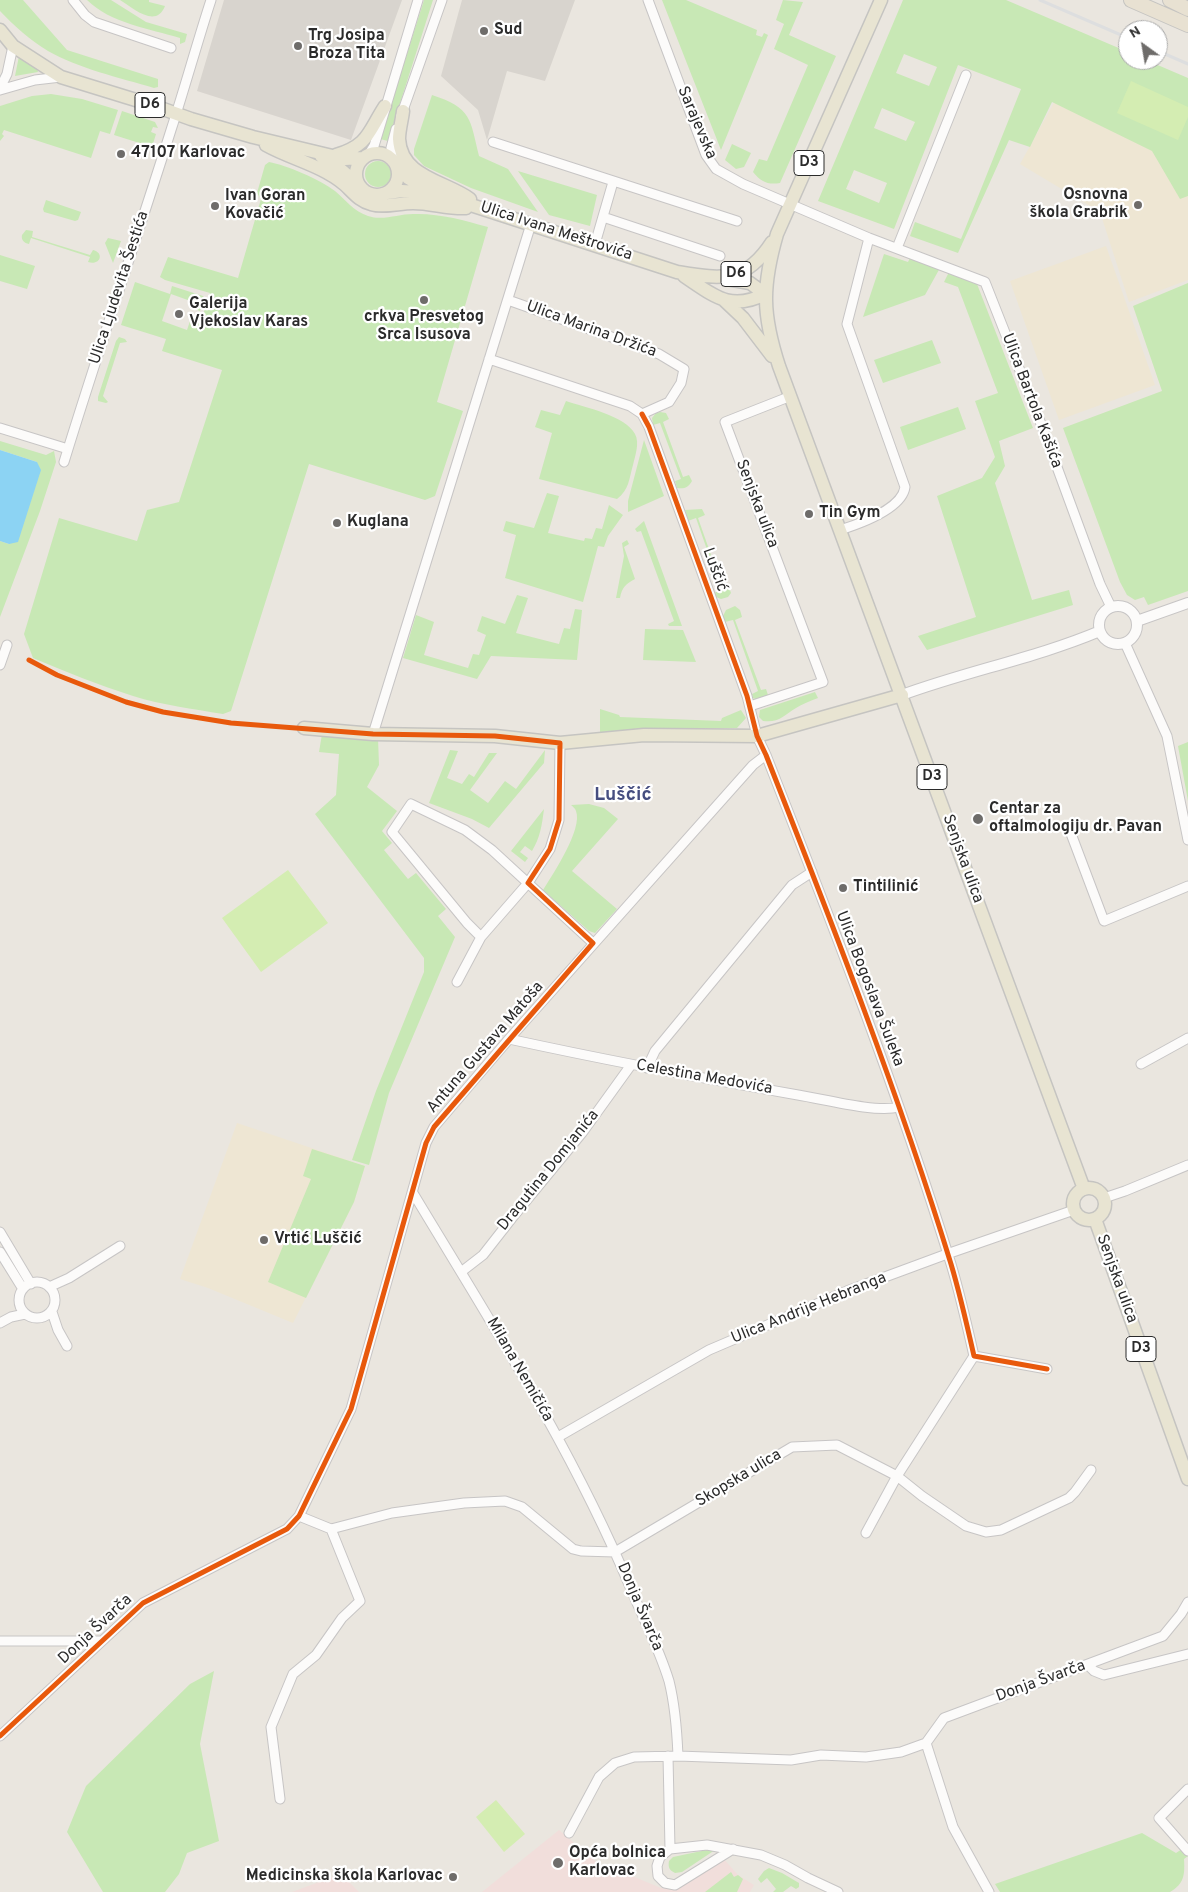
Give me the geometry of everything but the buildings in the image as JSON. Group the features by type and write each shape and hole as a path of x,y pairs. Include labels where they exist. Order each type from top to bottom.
{"highway":[{"path":"1131,0 1188,25"},
{"path":"1170,0 1188,8"}],"main road":[{"name":"D3","path":"779,366 768,330 765,307 768,269 777,234 881,0"},
{"path":"873,18 889,0"},
{"name":"Ulica Ivana Meštrovića","path":"0,30 13,46 61,77 253,138 315,153 353,159 382,153 395,163 408,178 434,193 677,272"},
{"path":"334,156 363,143 385,106"},
{"path":"403,111 399,138 401,151 412,168 427,178 462,193 482,208"},
{"path":"253,138 279,152 326,172 345,185 362,201 372,205 412,203 436,204 456,208 482,208"},
{"name":"Ulica Ivana Meštrovića","path":"315,153 339,168 369,194 381,195 387,192 402,191 434,193"},
{"path":"359,186 356,168 366,156"},
{"path":"387,192 396,184 398,172 395,163"},
{"name":"D6","path":"677,272 720,277 739,274 754,265 777,234"},
{"name":"D6","path":"677,272 722,299 740,303 756,299 765,294"},
{"path":"720,277 732,281 750,283 765,294"},
{"path":"722,299 744,318 779,366"},
{"name":"Senjska ulica","path":"779,366 1084,1189"},
{"path":"304,728 373,734 495,736 560,743 644,735 757,736 770,734 902,696"},
{"path":"1088,1188 1098,1191 1104,1198 1103,1213 1095,1219 1080,1218 1074,1210 1073,1200 1079,1191 1084,1189 1088,1188"},
{"name":"Senjska ulica","path":"1095,1219 1188,1479"}],"street":[{"path":"73,0 85,15 94,22 171,48"},
{"name":"Ulica Ljudevita Šestića","path":"64,462 211,0"},
{"path":"366,156 374,146 418,0"},
{"path":"395,163 392,141 442,0"},
{"name":"Sarajevska","path":"648,0 706,155 716,169 743,184 790,205"},
{"path":"0,89 7,74 13,46"},
{"path":"897,248 966,75"},
{"path":"0,89 36,80 61,77"},
{"path":"493,142 737,221"},
{"path":"595,244 613,182"},
{"name":"Ulica Bartola Kašića","path":"790,205 868,238 985,282 1043,429 1100,584 1111,607"},
{"path":"603,216 720,256"},
{"name":"Ulica Marina Držića","path":"373,734 531,224"},
{"path":"840,530 893,506 904,494 905,488 847,324 868,238"},
{"name":"Ulica Marina Držića","path":"508,300 659,354 684,369 680,383 669,402 642,414"},
{"path":"490,359 630,406 642,414"},
{"name":"Senjska ulica","path":"750,706 823,682 725,422 791,396"},
{"name":"Luščić","path":"642,414 649,427 750,706 757,736"},
{"path":"0,428 68,449"},
{"path":"1137,621 1188,603"},
{"path":"1122,606 1128,608 1132,611 1137,621 1135,634 1125,642 1113,643 1107,641 1100,631 1100,619 1106,610 1111,607 1122,606"},
{"path":"902,696 1100,631"},
{"path":"1125,642 1167,736 1188,840"},
{"path":"0,665 7,645"},
{"name":"Ulica Bogoslava Šuleka","path":"757,736 812,872 899,1107 947,1254"},
{"path":"457,982 480,937 528,883 550,849 559,820 560,743"},
{"name":"Antuna Gustava Matoša","path":"300,1516 351,1409 426,1143 434,1127 593,944 753,765 766,755"},
{"path":"480,937 392,832 411,804 465,830 482,842 593,944"},
{"path":"1070,832 1104,920 1188,886"},
{"path":"647,1068 655,1051 792,885 812,872"},
{"path":"1141,1064 1188,1038"},
{"name":"Celestina Medovića","path":"509,1039 631,1065 844,1103 889,1110 899,1107"},
{"name":"Dragutina Domjanića","path":"461,1272 483,1255 582,1133 631,1065"},
{"path":"1104,1198 1188,1165"},
{"name":"Milana Nemičića","path":"413,1193 558,1437 615,1552"},
{"name":"Ulica Andrije Hebranga","path":"558,1437 709,1350 847,1291 1074,1210"},
{"path":"0,1232 27,1286"},
{"path":"52,1291 120,1246"},
{"path":"0,1252 27,1286"},
{"path":"866,1533 897,1476 974,1356 947,1254"},
{"path":"42,1283 52,1291 56,1304 52,1312 42,1317 32,1318 22,1310 19,1299 27,1286 42,1283"},
{"path":"0,1323 22,1310"},
{"path":"52,1312 58,1330 67,1346"},
{"path":"42,1317 58,1330"},
{"path":"974,1356 1047,1369"},
{"name":"Skopska ulica","path":"615,1552 792,1447 837,1445 897,1476 922,1496 966,1526 986,1532 1001,1530 1069,1498 1091,1470"},
{"name":"Donja Švarča","path":"331,1529 392,1513 464,1503 505,1501 522,1507 573,1549 615,1552 659,1653 669,1682 675,1712 678,1756"},
{"path":"280,1800 271,1727 293,1674 316,1655 342,1618 360,1602 331,1529 300,1516"},
{"name":"Donja Švarča","path":"0,1736 143,1603 287,1529 300,1516"},
{"name":"Donja Švarča","path":"926,1742 944,1718 1163,1636 1182,1614 1188,1602"},
{"path":"0,1641 102,1642"},
{"path":"1088,1665 1094,1671 1104,1675 1188,1654"},
{"path":"569,1833 599,1777 615,1763 634,1756 792,1760 821,1755 866,1757 901,1752 926,1742 953,1827 989,1892"},
{"path":"668,1756 670,1849"},
{"path":"1188,1789 1159,1818 1188,1851"},
{"path":"733,1849 675,1885 664,1883 658,1876 657,1866 660,1857 670,1849 707,1845 733,1849 761,1855 785,1864 808,1878 838,1892"}],"shaded area":[{"name":"Trg Josipa Broza Tita","path":"224,0 402,0 351,140 197,91"},
{"path":"462,0 575,0 545,81 507,71 487,140 478,110 441,76"},
{"name":"Osnovna škola Grabrik","path":"1056,99 1157,139 1188,197 1188,280 1129,302 1100,212 1020,164"},
{"path":"1106,246 1155,385 1059,420 1010,281"},
{"name":"Vrtić Luščić","path":"237,1123 365,1166 354,1202 293,1323 208,1288 180,1279"},
{"name":"Opća bolnica Karlovac","path":"559,1830 605,1869 627,1874 661,1888 675,1889 723,1858 738,1875 754,1885 750,1892 482,1892"},
{"path":"341,1874 359,1892 292,1892"}],"green space":[{"path":"0,0 23,0 67,50 158,79 158,87 154,88 72,63 48,51 22,33 0,11"},
{"path":"87,0 111,0 146,22 187,34 185,42 180,44 180,38 119,20 96,8"},
{"path":"120,0 149,0 149,2 165,6 161,13 156,16 150,16 144,15"},
{"path":"424,0 433,0 388,141 380,139"},
{"path":"662,0 686,0 757,30 756,35 762,37 764,33 768,35 721,150"},
{"path":"783,0 803,2 789,35 836,56 780,183 772,184 765,182 753,172 759,159 767,161 808,65 774,49 784,24 776,20"},
{"path":"903,0 1006,0 1118,48 1118,70 1168,69 1188,78 1188,196 1180,199 1152,151 1052,102 1030,147 1009,140 958,253 910,236 915,222 961,239 1021,89 958,65 894,229 818,201","holes":["904,54 937,67 929,86 896,73","882,108 915,122 906,141 874,128","854,170 887,183 879,203 846,189"]},
{"path":"19,56 37,69 38,72 15,76"},
{"path":"1131,81 1188,107 1188,117 1178,140 1117,113"},
{"path":"51,94 82,99 118,110 110,134 100,131 91,158 4,130 2,134 4,136 0,141 0,106 32,96"},
{"path":"432,95 462,110 471,124 479,156 508,169 538,212 471,188 424,166 414,155 414,149"},
{"path":"122,111 155,122 158,128 153,127 151,132 156,134 152,147 114,135"},
{"path":"732,144 751,153 744,167 736,169 725,160"},
{"path":"378,161 387,165 391,174 387,183 378,187 369,183 365,174 369,165"},
{"path":"269,162 294,170 321,182 335,191 354,208 368,216 379,218 423,214 442,216 488,227 437,402 463,411 435,496 425,500 309,464 231,711 223,714 133,696 33,658 24,634 59,518 137,541 147,510 179,502 222,370 162,351 166,339 121,325 135,282 170,294 172,286 203,296 200,311 195,309 196,303 171,294 162,321 187,330 191,318 201,321 210,293 160,277 168,257 238,278 261,199 257,193 265,165"},
{"path":"518,171 597,195 590,226 549,215"},
{"path":"46,200 81,212 78,220 75,221 44,212"},
{"path":"26,230 33,231 32,237 90,255 93,250 99,254 100,259 92,263 88,262 90,257 31,238 29,244 27,244 23,241 22,237"},
{"path":"108,238 121,241 113,263 105,243"},
{"path":"884,254 908,262 910,258 940,268 925,295 863,317"},
{"path":"0,255 35,266 27,289 0,281"},
{"path":"949,272 977,284 1033,428 999,441 1005,466 995,483 1032,600 1069,590 1073,605 927,650 918,636 976,617 937,496 982,478 995,457 975,401 998,393 958,287 944,282"},
{"path":"1188,283 1188,591 1148,605 1144,597 1135,600 1127,595 1120,582 1063,428 1162,391 1133,306"},
{"path":"119,337 127,342 120,343 103,396 108,402 98,401 116,341"},
{"path":"932,340 941,363 883,383 874,360"},
{"path":"566,401 614,417 623,422 635,434 637,450 629,480 624,492 617,499 539,479 552,433 535,427 541,410 560,415"},
{"path":"958,407 966,429 908,450 900,427"},
{"path":"656,413 666,413 669,419 663,422 683,477 689,475 692,481 686,487 677,488 675,481 681,479 660,423 653,425 652,418"},
{"path":"644,440 664,496 628,512 628,501"},
{"path":"0,441 46,455 54,451 56,462 40,511 0,617 0,541 9,544 37,462 0,450"},
{"path":"547,493 559,496 548,533 584,541 585,538 592,539 596,528 602,529 609,505 623,515 608,536 604,547 598,546 583,602 505,578 516,535 503,531 506,521 534,528"},
{"path":"702,509 705,515 698,518 723,589 729,587 731,593 728,597 721,599 716,597 714,593 721,590 696,518 688,521 685,510"},
{"path":"644,521 682,626 669,626 668,624 674,621 641,531 637,532 635,529"},
{"path":"627,540 629,544 624,547 635,579 625,586 620,598 616,598 624,556 622,543"},
{"path":"517,595 528,598 516,633 559,644 564,628 570,629 575,609 582,610 577,660 491,656 477,679 403,658 416,615 434,622 424,655 468,668 473,654 479,655 486,635 477,631 482,616 505,624"},
{"path":"735,606 740,610 742,617 735,620 761,690 766,689 768,695 757,700 753,698 752,694 758,691 733,620 725,622 723,616 726,610"},
{"path":"645,629 683,630 696,662 643,660"},
{"path":"815,692 818,698 801,705 777,720 763,721 759,717 760,710"},
{"path":"600,709 620,717 721,721 722,718 741,710 746,718 737,728 664,729 600,734"},
{"path":"322,734 378,738 379,765 367,787 397,811 382,831 392,843 384,850 408,879 416,873 446,909 438,916 455,937 389,1093 369,1165 352,1160 376,1091 424,972 424,958 315,814 336,795 339,754 319,752"},
{"path":"1188,742 1188,801 1178,746"},
{"path":"450,750 458,751 447,778 462,784 469,774 474,777 489,753 497,753 470,790 488,803 505,781 516,789 545,750 544,763 489,828 472,819 429,803"},
{"path":"589,804 604,808 618,819 572,871 617,909 595,933 589,931 543,890 566,851 575,829 576,811 571,805"},
{"path":"544,809 535,846 532,851 525,846 520,852 528,858 525,862 511,851"},
{"path":"288,870 328,923 261,972 222,918"},
{"path":"312,1149 365,1166 354,1202 306,1298 268,1282 311,1179 303,1176"},
{"path":"214,1671 200,1744 219,1841 187,1853 179,1874 165,1892 103,1892 67,1832 86,1786 190,1684"},
{"path":"496,1800 525,1834 504,1852 476,1817"},
{"path":"1142,1833 1176,1853 1188,1845 1188,1856 1184,1859 1183,1878 1178,1886 1170,1892 1000,1892 995,1884"},
{"path":"711,1849 715,1850 682,1872 675,1873 669,1868 669,1861 673,1857"},
{"path":"769,1868 799,1883 799,1887 796,1889 791,1886 783,1892 773,1892 776,1889 767,1878 761,1883 758,1879"},
{"path":"731,1872 734,1877 738,1875 743,1879 737,1892 705,1892"}],"water":[{"path":"0,450 37,462 41,470 18,542 9,544 0,541"}],"railway":[{"path":"1040,0 1118,34"},
{"path":"1168,55 1188,64"}],"cycle path":[{"path":"642,414 649,427 747,696 757,736 815,881 887,1072 951,1264 974,1356 1047,1369"},
{"path":"0,1736 143,1603 287,1529 299,1516 351,1409 426,1143 434,1127 593,943 528,883 550,849 559,820 560,743 495,736 373,734 231,723 163,712 126,702 57,675 29,660"}],"place":[{"name":"Sud","path":"484,31"},
{"name":"Trg Josipa Broza Tita","path":"298,46"},
{"name":"47107 Karlovac","path":"121,154"},
{"name":"Osnovna škola Grabrik","path":"1138,205"},
{"name":"Ivan Goran Kovačić","path":"215,206"},
{"name":"crkva Presvetog Srca Isusova","path":"424,300"},
{"name":"Galerija Vjekoslav Karas","path":"179,314"},
{"name":"Tin Gym","path":"809,514"},
{"name":"Kuglana","path":"337,523"},
{"name":"Centar za oftalmologiju dr. Pavan","path":"978,819"},
{"name":"Tintilinić","path":"843,888"},
{"name":"Vrtić Luščić","path":"264,1240"},
{"name":"Opća bolnica Karlovac","path":"558,1863"},
{"name":"Medicinska škola Karlovac","path":"453,1877"}],"district":[{"name":"Luščić","path":"623,796"}]}
